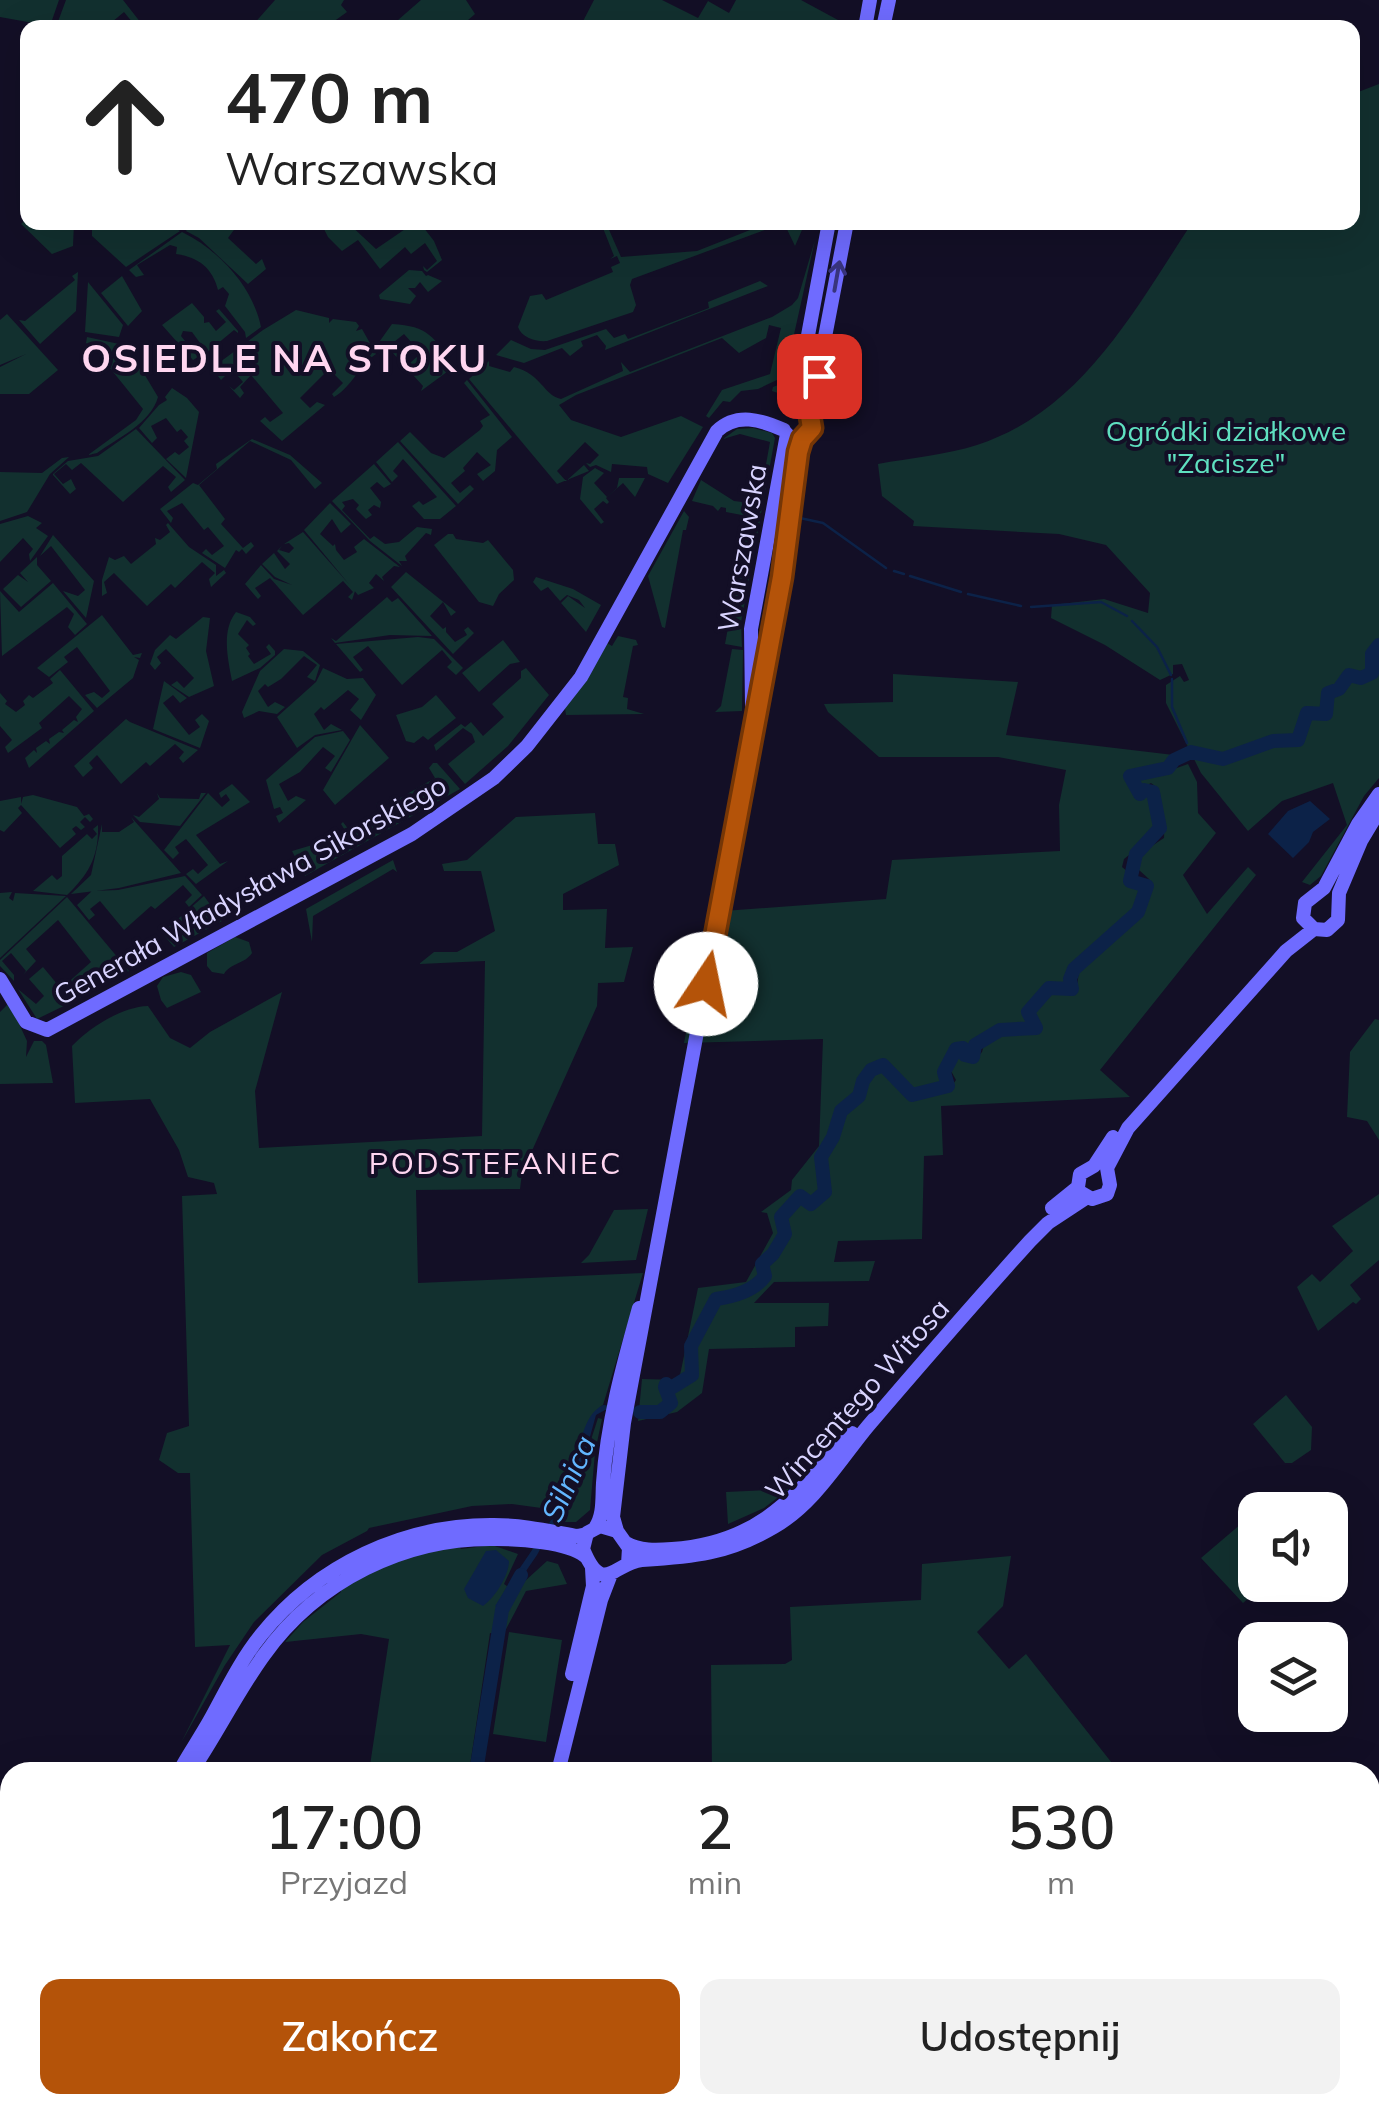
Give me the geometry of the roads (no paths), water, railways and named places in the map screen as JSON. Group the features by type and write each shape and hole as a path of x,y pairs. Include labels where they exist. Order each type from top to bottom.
{"main road":[{"name":"Warszawska","path":"753,731 749,649 828,230"},
{"path":"791,426 812,430 810,416 845,230"},
{"name":"Generała Władysława Sikorskiego","path":"0,979 24,1019 47,1030 443,816 512,762 584,671 717,431 729,420 791,426 803,411 810,416"},
{"name":"Warszawska","path":"591,1531 601,1517 623,1395 652,1269 778,598 791,426"},
{"path":"758,596 778,598"},
{"path":"1308,924 1305,902 1318,894 1379,794"},
{"path":"1308,924 1327,930 1334,926 1360,841 1379,811"},
{"path":"1318,894 1330,896 1338,904"},
{"path":"1101,1170 1136,1104 1308,924"},
{"path":"1101,1170 1110,1185 1107,1194 1098,1199 1082,1192 1080,1174 1101,1170"},
{"name":"Wincentego Witosa","path":"622,1537 639,1548 663,1550 704,1545 750,1528 782,1508 1024,1235 1082,1192"},
{"name":"Wincentego Witosa","path":"628,1564 722,1552 788,1517 824,1482 1039,1231 1082,1192"},
{"name":"Warszawska","path":"618,1422 613,1517 622,1537"},
{"path":"185,1762 250,1649 285,1608 325,1576 374,1548 440,1529 498,1524 552,1539 579,1551 589,1562 611,1574"},
{"path":"552,1539 607,1527 622,1537 630,1551 628,1564 611,1574 602,1593 560,1762"},
{"path":"566,1729 570,1686 593,1586 583,1545 591,1531"},
{"path":"197,1762 273,1642 300,1613 341,1582 397,1555 440,1543 536,1535"}],"water":[{"path":"1310,801 1330,819 1313,832 1293,858 1268,834 1288,811"},
{"path":"603,1405 659,1409 659,1414 605,1410 596,1415 578,1480 537,1555 500,1609 495,1606 563,1497 589,1418"},
{"path":"496,1550 509,1561 508,1567 501,1586 483,1606 468,1598 464,1589 486,1551"}],"waterway":[{"path":"800,518 823,523 886,568"},
{"path":"894,571 904,574"},
{"path":"910,576 961,592"},
{"path":"968,594 1021,606"},
{"path":"1031,607 1101,602 1127,616"},
{"path":"1132,621 1157,647 1171,675"},
{"name":"Silnica","path":"640,1412 660,1412 671,1403 666,1384 671,1388 692,1375 691,1346 716,1299 744,1292 761,1281 765,1276 762,1264 785,1234 781,1217 800,1196 811,1204 825,1192 821,1157 833,1137 841,1111 859,1096 871,1070 883,1065 912,1095 948,1086 944,1072 956,1049 963,1048 965,1055 973,1057 975,1045 1000,1030 1036,1028 1028,1012 1049,988 1072,989 1074,969 1138,912 1147,886 1130,881 1136,854 1160,828 1153,792 1144,790 1140,794 1130,776 1168,768 1174,760 1191,752 1223,759 1273,741 1298,740 1307,713 1326,714 1328,693 1339,689 1349,675 1361,678 1372,673 1372,654 1379,645"},
{"path":"1172,679 1172,707 1187,743"},
{"name":"Silnica","path":"478,1762 502,1610 521,1575"}],"district":[{"name":"OSIEDLE NA STOKU","path":"285,359"},
{"name":"PODSTEFANIEC","path":"496,1164"}],"park label":[{"name":"Ogródki działkowe \"Zacisze\"","path":"1226,447"}]}
